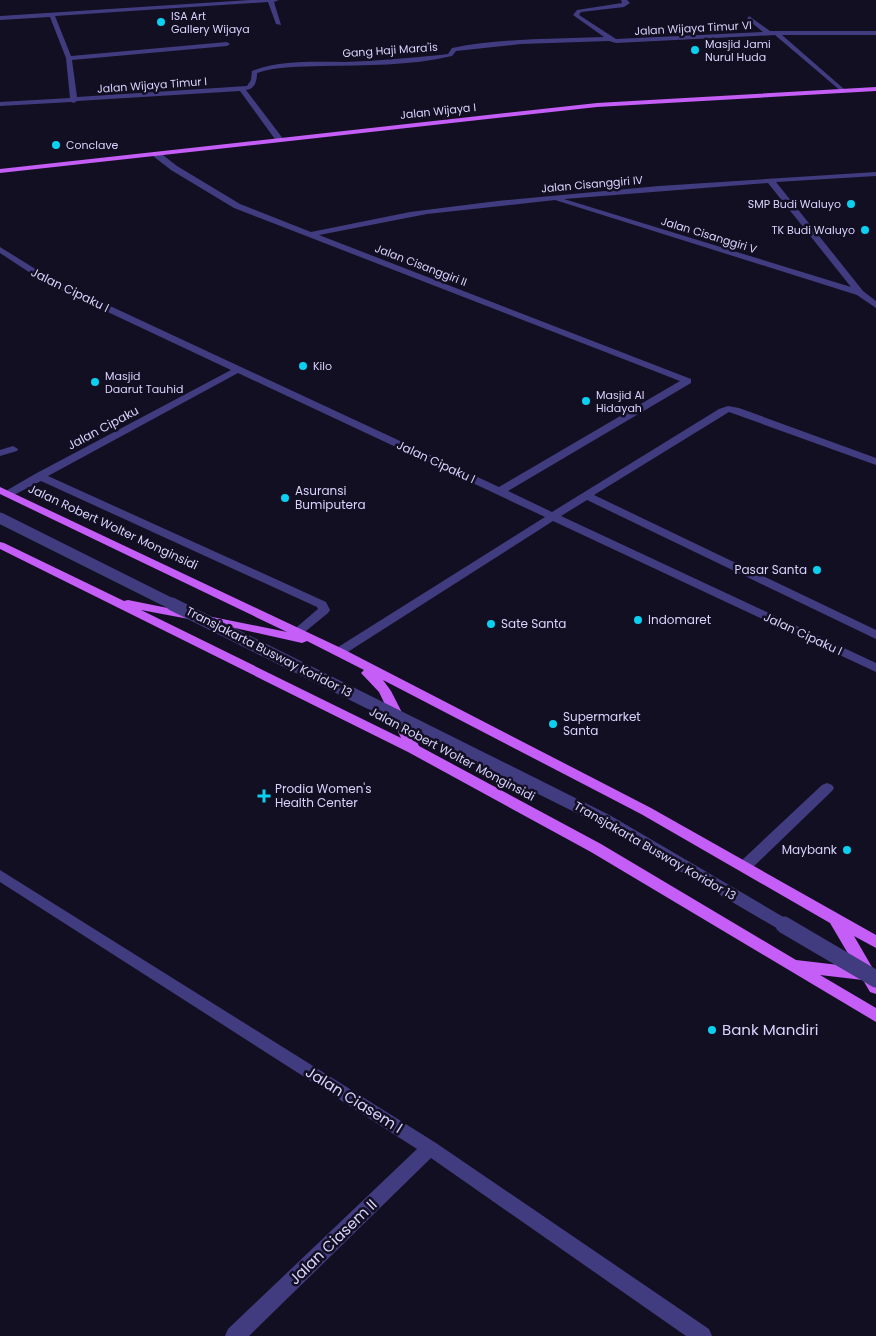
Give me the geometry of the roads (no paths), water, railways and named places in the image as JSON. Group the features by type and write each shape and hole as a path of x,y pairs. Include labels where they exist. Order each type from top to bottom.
{"main road":[{"name":"Jalan Wijaya I","path":"1,171 597,105 876,89"},
{"name":"Jalan Robert Wolter Monginsidi","path":"4,492 339,652 646,810 876,942"},
{"name":"Jalan Robert Wolter Monginsidi","path":"0,545 108,600 270,677 414,749 596,848 876,1016"},
{"path":"108,600 226,622 319,643"},
{"path":"339,652 378,682 414,749"},
{"path":"835,918 873,976 876,988"},
{"path":"792,966 873,976"}],"street":[{"path":"270,0 279,24"},
{"path":"0,18 198,3 276,0"},
{"path":"610,39 578,17 576,13 624,5 627,3 624,0"},
{"path":"52,15 69,58 74,100"},
{"path":"749,18 773,33 842,90"},
{"name":"Jalan Wijaya Timur VI","path":"610,39 621,41 773,33 876,33"},
{"name":"Gang Haji Mara'is","path":"242,89 249,88 254,80 254,72 265,68 293,65 389,62 446,56 454,49 462,48 522,42 610,39"},
{"path":"69,58 227,44"},
{"path":"242,89 280,140"},
{"name":"Jalan Wijaya Timur I","path":"0,104 242,89"},
{"name":"Jalan Cisanggiri II","path":"156,154 174,168 236,206 688,381 500,492"},
{"name":"Jalan Cisanggiri IV","path":"312,234 441,210 552,198 770,180 876,174"},
{"name":"Jalan Cisanggiri V","path":"770,180 860,292 876,305"},
{"name":"Jalan Cisanggiri V","path":"552,198 860,292"},
{"name":"Jalan Cipaku I","path":"0,249 47,280 876,668"},
{"name":"Jalan Cipaku","path":"4,492 39,476 238,370"},
{"path":"339,652 585,495 722,411 728,409 760,418 876,462"},
{"path":"0,453 12,449"},
{"path":"39,476 322,605 324,610 297,632"},
{"path":"585,495 876,635"},
{"name":"Transjakarta Busway Koridor 13","path":"0,518 607,820 873,976"},
{"path":"745,866 827,788"},
{"name":"Jalan Ciasem I","path":"0,874 430,1148 702,1336"},
{"name":"Jalan Ciasem II","path":"235,1336 430,1148"}],"place":[{"name":"ISA Art Gallery Wijaya","path":"161,22"},
{"name":"Masjid Jami Nurul Huda","path":"695,50"},
{"name":"Conclave","path":"56,145"},
{"name":"SMP Budi Waluyo","path":"851,204"},
{"name":"TK Budi Waluyo","path":"865,230"},
{"name":"Kilo","path":"303,366"},
{"name":"Masjid Daarut Tauhid","path":"95,382"},
{"name":"Masjid Al Hidayah","path":"586,401"},
{"name":"Asuransi Bumiputera","path":"285,498"},
{"name":"Pasar Santa","path":"817,570"},
{"name":"Indomaret","path":"638,620"},
{"name":"Sate Santa","path":"491,624"},
{"name":"Supermarket Santa","path":"553,724"},
{"name":"Prodia Women's Health Center","path":"264,796"},
{"name":"Maybank","path":"847,850"},
{"name":"Bank Mandiri","path":"712,1030"}]}
